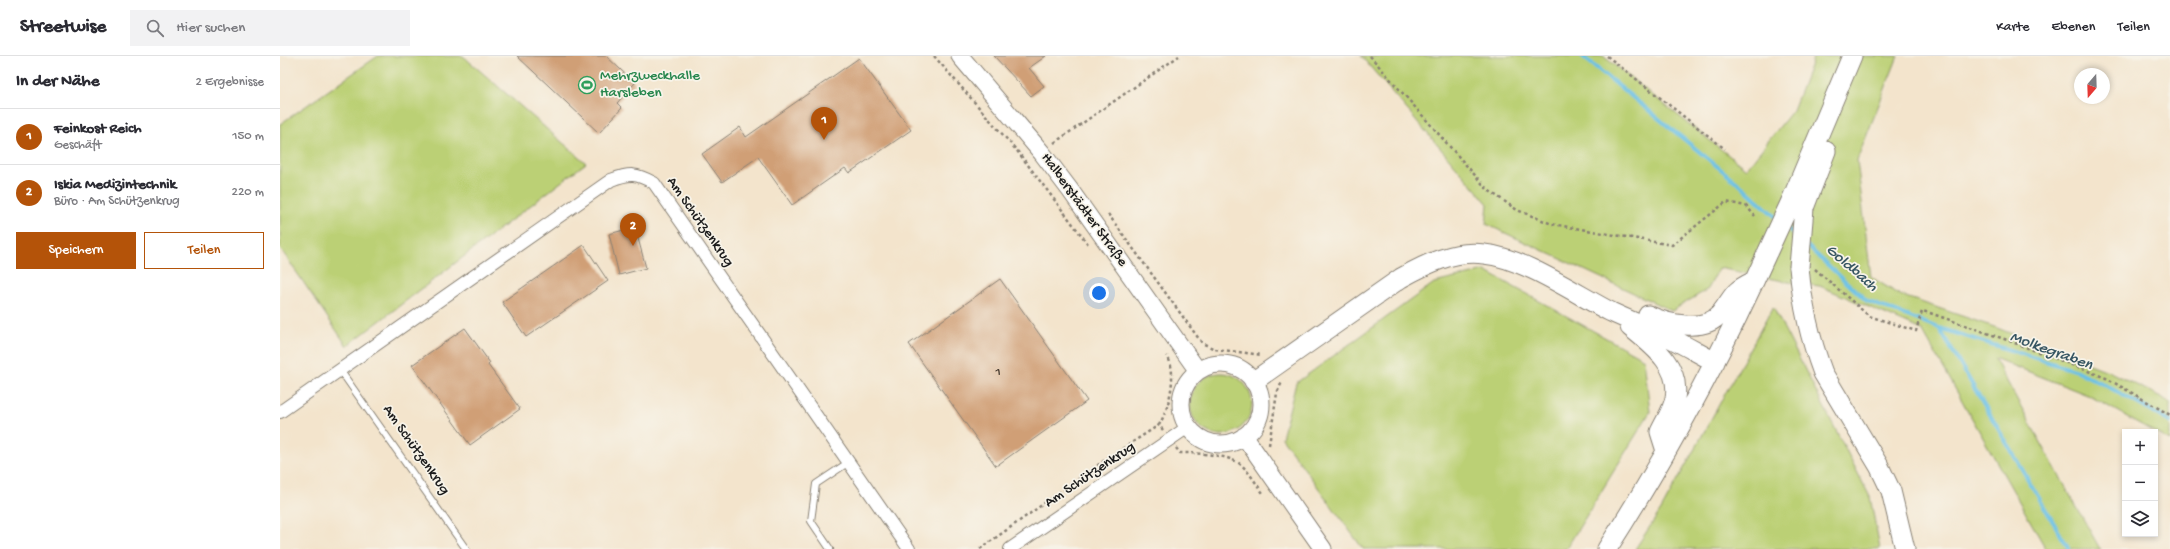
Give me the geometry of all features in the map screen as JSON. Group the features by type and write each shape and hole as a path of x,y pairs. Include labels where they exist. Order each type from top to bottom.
{"main road":[{"name":"Halberstädter Straße","path":"960,56 1042,153 1070,190 1198,371"},
{"path":"1606,549 1666,451 1715,362 1768,251 1797,204 1843,108 1840,87 1852,56"},
{"path":"1797,204 1805,267 1803,303 1817,357 1823,373 1879,466 1891,491 1905,549"},
{"path":"1254,381 1401,278 1421,267 1442,259 1463,254 1484,254 1504,258 1531,270 1612,312 1665,335 1715,362"},
{"path":"1612,312 1634,308 1676,325 1708,322 1719,315 1737,289 1755,281"},
{"path":"1612,312 1656,349 1671,370 1675,381 1675,399 1660,432 1666,451"},
{"path":"1215,364 1233,365 1241,369 1254,381 1261,398 1261,406 1256,423 1244,436 1228,443 1219,444 1202,438 1188,427 1181,407 1182,397 1188,382 1198,371 1215,364"},
{"path":"1244,436 1323,549"}],"street":[{"name":"Am Schützenkrug","path":"280,412 611,180 627,174 641,176 654,183 909,549"},
{"name":"Am Schützenkrug","path":"1010,549 1188,427"}],"lane":[{"name":"Am Schützenkrug","path":"340,370 466,549"},
{"path":"830,549 811,521 816,484 849,462"}],"path":[{"path":"934,56 1018,152 1088,245"},
{"path":"1059,149 1054,143 1179,56"},
{"path":"1370,56 1488,190 1517,210 1552,224 1672,245 1726,202 1746,206 1755,216"},
{"path":"1607,56 1724,149"},
{"path":"1106,211 1202,343"},
{"path":"1805,267 1869,316 1916,331 1922,311 2007,340 2106,378 2170,415"},
{"path":"980,549 1105,460 1159,425 1165,415 1172,380 1171,363 1163,350"},
{"path":"1159,425 1180,453 1217,456 1238,462 1265,496"}],"green space":[{"path":"378,56 463,56 586,163 347,346 280,248 280,124"},
{"path":"1361,56 1603,56 1746,169 1793,110 1814,56 1898,56 1857,160 1871,277 1900,295 1997,328 2108,371 2163,398 2170,403 2170,441 2158,434 2158,429 2149,429 2090,396 1994,358 2100,549 2046,549 1922,330 1820,286 1788,282 1719,268 1708,289 1672,311 1486,224 1488,204"},
{"path":"1485,271 1644,359 1650,412 1566,549 1363,549 1282,438 1296,383 1434,283"},
{"path":"1773,307 1870,497 1880,549 1635,549 1661,510"},
{"path":"1221,373 1238,378 1243,382 1247,387 1252,404 1247,421 1243,426 1238,430 1221,435 1204,430 1199,426 1195,421 1190,404 1195,387 1199,382 1204,378"}],"building":[{"path":"517,56 606,56 635,83 617,103 622,108 599,133"},
{"path":"994,56 1046,56 1029,68 1044,86 1031,96"},
{"path":"859,58 911,130 849,173 845,168 792,205 758,157 722,182 702,154 740,127 746,137"},
{"path":"635,227 646,268 619,275 609,234"},
{"path":"584,245 608,281 526,337 502,302"},
{"path":"1000,279 1087,401 996,466 909,344"},
{"path":"465,328 490,363 488,365 520,409 470,445 412,365"}],"waterway":[{"name":"Goldbach","path":"1582,56 1745,189 1777,218"},
{"name":"Goldbach","path":"1785,226 1796,236"},
{"name":"Goldbach","path":"1807,246 1867,301 1939,328 2069,549"},
{"name":"Molkegraben","path":"1939,328 2077,371 2170,422"}],"place":[{"name":"Mehrzweckhalle Harsleben","path":"587,85"},
{"name":"Feinkost Reich","path":"824,140"},
{"name":"Iskia Medizintechnik","path":"633,246"}]}
